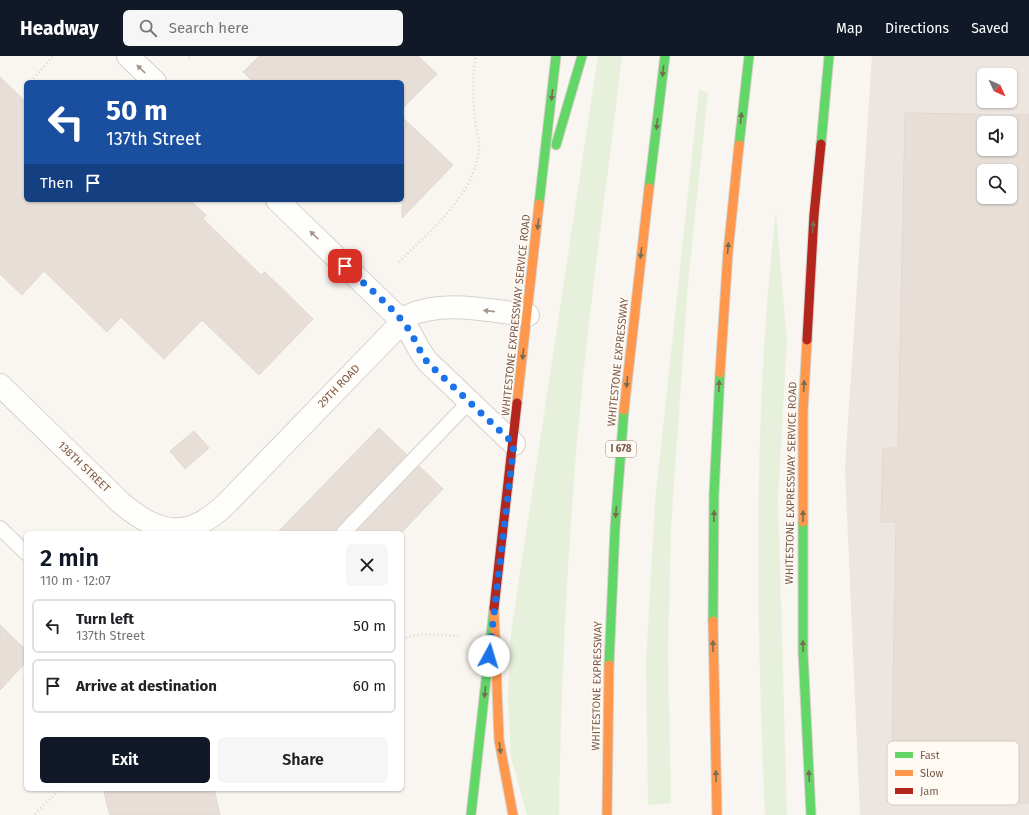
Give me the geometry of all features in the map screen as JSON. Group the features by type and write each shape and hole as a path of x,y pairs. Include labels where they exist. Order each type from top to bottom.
{"main road":[{"name":"WHITESTONE EXPRESSWAY SERVICE ROAD","path":"472,815 556,56"},
{"path":"542,189 572,96 582,56"},
{"name":"WHITESTONE EXPRESSWAY","path":"607,815 610,628 618,480 637,290 665,56"},
{"path":"718,815 714,696 716,449 725,287 748,56"},
{"name":"WHITESTONE EXPRESSWAY SERVICE ROAD","path":"812,815 803,652 803,412 810,266 822,119 829,56"},
{"path":"818,72 822,119"},
{"path":"494,611 498,740 513,815"}],"street":[{"path":"128,56 153,80"},
{"path":"279,202 402,321 423,356 514,444"},
{"name":"29TH ROAD","path":"178,529 198,525 219,512 402,321 421,310 443,307 528,315"},
{"name":"138TH STREET","path":"0,385 136,515 149,523 178,529"}],"lane":[{"path":"345,531 470,401"},
{"path":"0,528 24,551"}],"path":[{"path":"32,80 53,56"},
{"path":"399,262 456,204 468,186 479,150 474,95 476,56"},
{"path":"404,638 421,634 458,636"},
{"path":"35,814 58,791"}],"shaded area":[{"path":"872,56 1029,56 1029,815 860,815 845,468"}],"green space":[{"path":"598,56 622,56 588,329 574,479 564,647 559,815 527,815 511,757 508,698 511,633"},
{"path":"699,90 708,92 688,283 671,527 668,654 671,803 648,805 646,663 655,503"},
{"path":"776,211 787,342 778,498 787,815 765,815 758,588 758,513 763,361"}],"building":[{"path":"259,56 418,56 437,74 404,107 404,80 251,80 243,72"},
{"path":"0,77 24,100 24,202 192,202 206,215 203,219 261,275 265,272 313,319 259,375 202,320 164,359 121,317 107,332 44,271 22,295 0,274"},
{"path":"905,113 1029,115 1029,803 1019,803 1019,741 892,741 896,522 881,522 883,448 898,448"},
{"path":"404,119 453,165 402,218 402,202 404,202"},
{"path":"379,428 407,455 337,527 336,531 279,531"},
{"path":"194,431 209,448 185,469 170,451"},
{"path":"419,466 443,489 403,531 357,531"},
{"path":"0,625 24,648 24,664 0,690"},
{"path":"104,791 214,791 220,815 110,815"}],"traffic: fast":[{"path":"539,204 556,56"},
{"path":"556,145 582,56"},
{"path":"649,188 665,56"},
{"path":"739,145 749,56"},
{"path":"821,144 829,56"},
{"path":"713,621 714,494 720,373"},
{"path":"609,665 615,528 624,410"},
{"path":"803,522 803,652 811,815"},
{"path":"471,815 494,608"}],"traffic: slow":[{"path":"720,373 728,252 739,145"},
{"path":"624,410 649,188"},
{"path":"517,403 539,204"},
{"path":"803,522 803,412 807,340"},
{"path":"494,611 499,740 513,815"},
{"path":"713,621 717,815"},
{"path":"607,815 609,665"}],"traffic: jam":[{"path":"807,340 814,215 821,144"},
{"path":"494,608 517,403"}],"route":[{"path":"345,266 402,321 428,363 514,444 489,656"}]}
